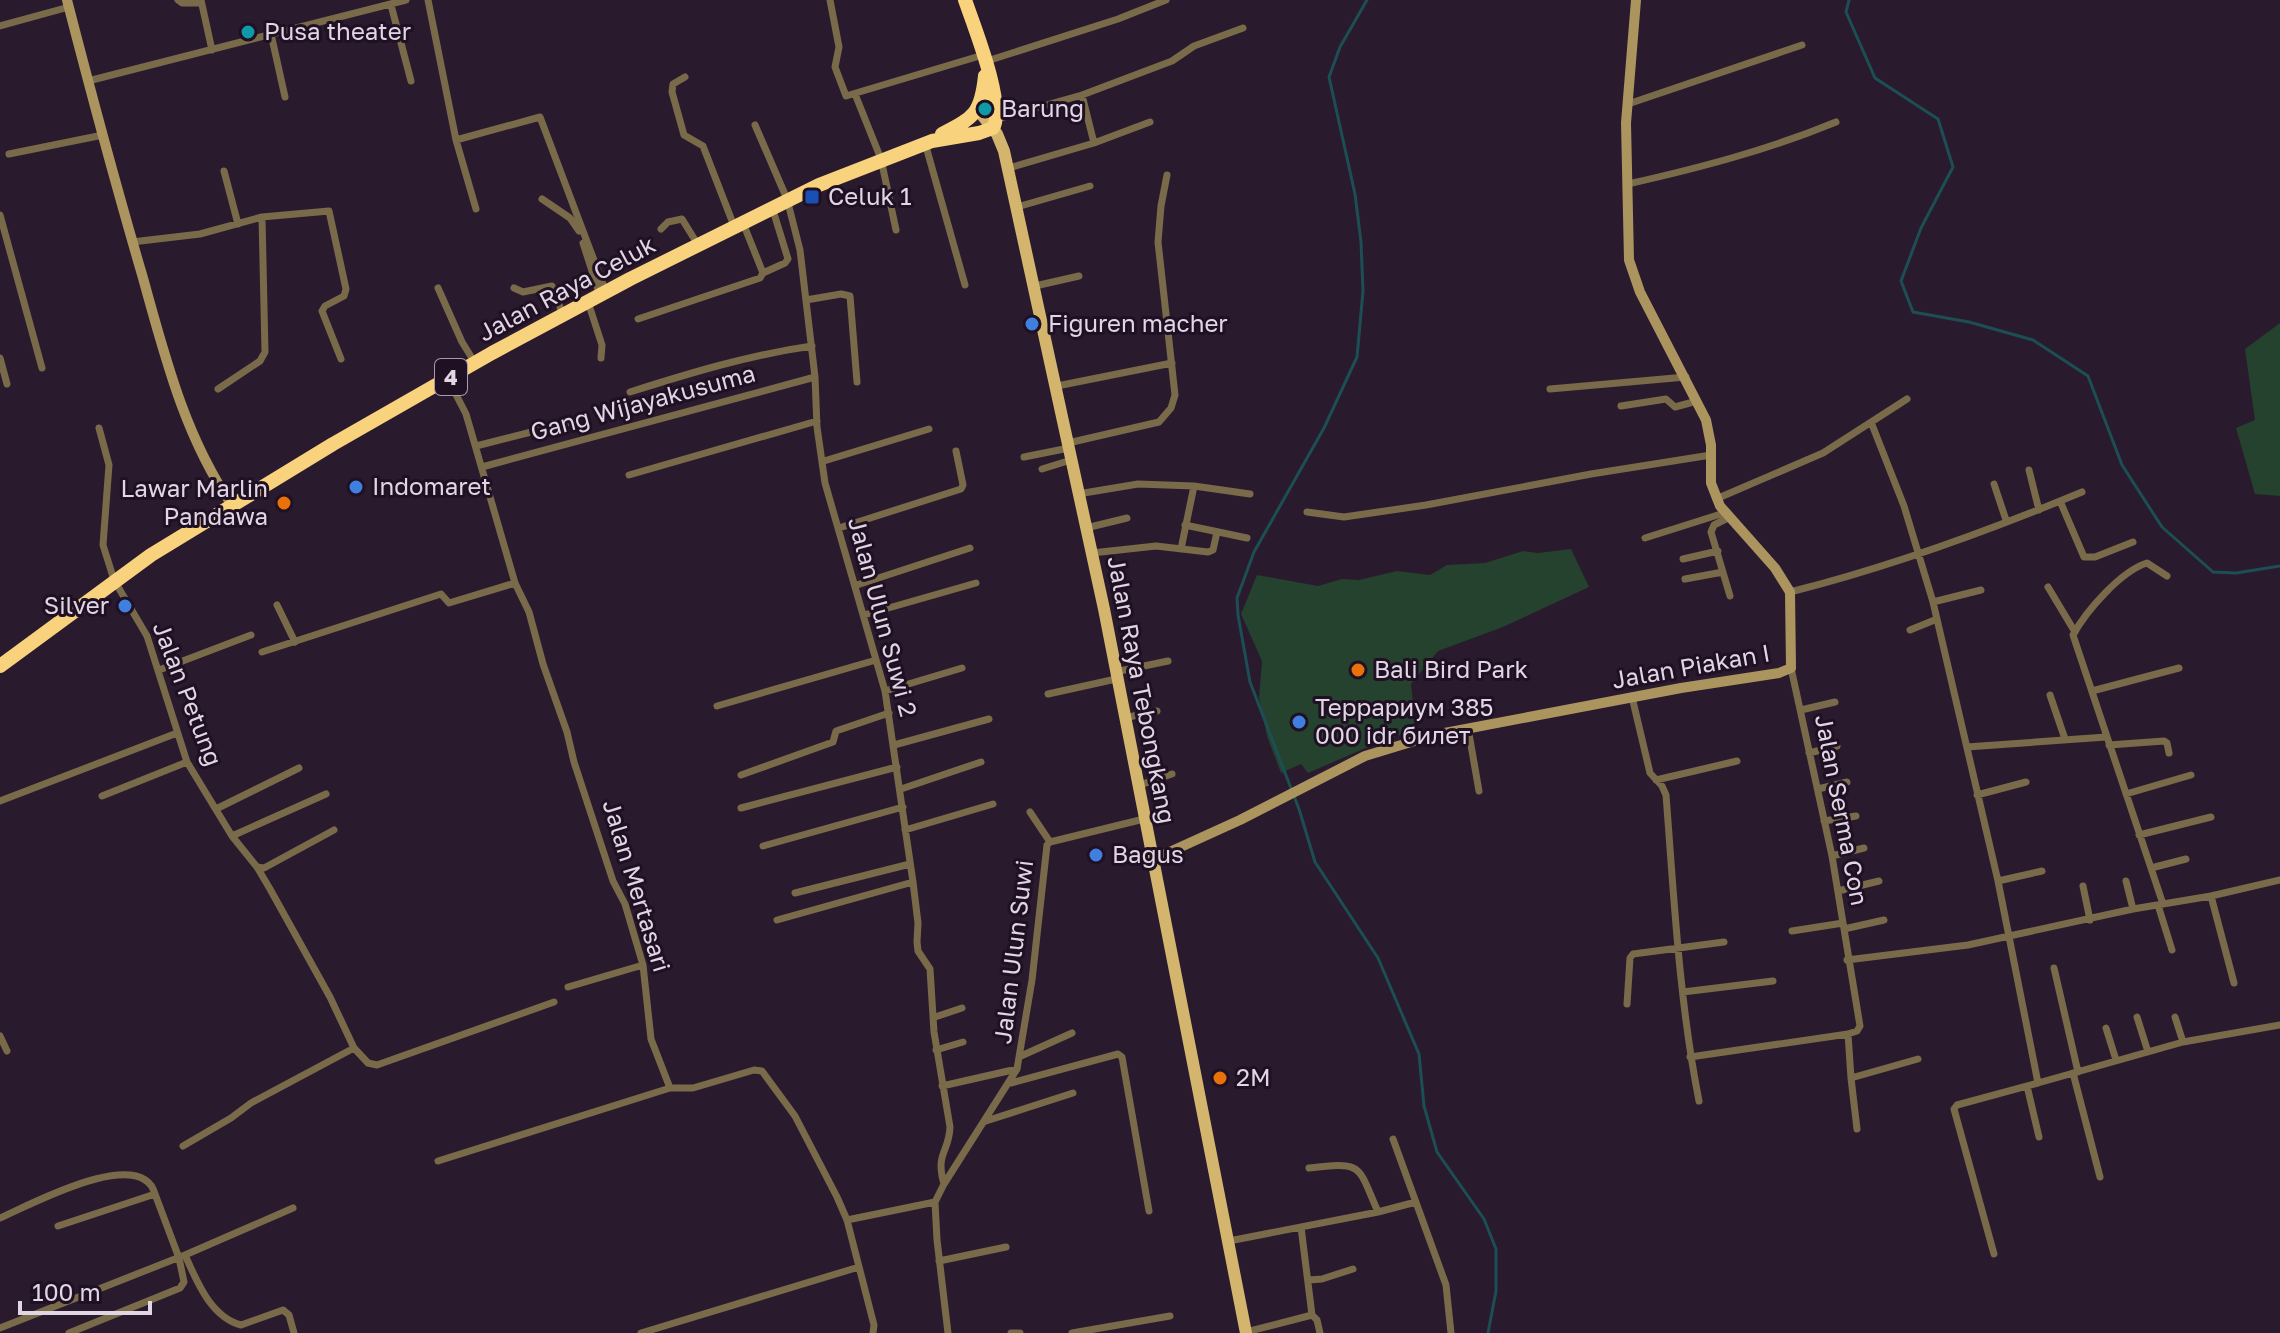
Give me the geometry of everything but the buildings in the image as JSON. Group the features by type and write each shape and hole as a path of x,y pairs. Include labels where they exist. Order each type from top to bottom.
{"highway":[{"path":"965,0 985,62 995,124"},
{"path":"979,111 985,62"},
{"name":"Jalan Raya Celuk","path":"0,666 114,580 232,505 475,363 787,199 928,142 971,119 979,111"},
{"name":"Jalan Raya Celuk","path":"928,142 979,133 995,124"}],"main road":[{"name":"Jalan Raya Tebongkang","path":"979,111 995,124 1009,168 1057,386 1246,1333"}],"street":[{"path":"178,0 182,3 201,2 212,50"},
{"path":"88,81 161,65 406,0"},
{"path":"428,0 456,140 476,209"},
{"path":"830,0 839,47 836,72 844,95 985,62 1118,19 1166,0"},
{"path":"1636,0 1628,104 1628,240 1633,273 1648,309 1706,420 1711,483 1716,499 1726,516 1775,568 1790,592 1865,572 2082,492"},
{"path":"0,26 68,3 132,242 188,427 210,471 232,505"},
{"path":"394,3 411,81"},
{"path":"995,124 1172,61 1194,46 1243,28"},
{"path":"271,34 285,97"},
{"path":"1628,104 1802,45"},
{"path":"685,77 673,84 672,92 684,135 703,146 763,273"},
{"path":"855,94 881,159 896,230"},
{"path":"1082,95 1094,143"},
{"path":"456,140 540,117 598,297"},
{"path":"1009,168 1094,143 1150,122"},
{"path":"1628,184 1786,143 1836,122"},
{"name":"Jalan Ulun Suwi 2","path":"755,125 787,199 800,250 812,346 817,421 830,504 857,585 889,713 918,923 918,951 930,969 936,1050 950,1133 940,1161 944,1184"},
{"path":"9,154 103,135"},
{"path":"928,142 965,285"},
{"path":"224,171 238,224"},
{"path":"1024,457 1069,450 1159,422 1171,408 1175,395 1158,242 1167,175"},
{"path":"1017,207 1090,186"},
{"path":"542,199 576,225 598,297 601,358"},
{"path":"638,319 760,278 763,273 785,263 788,259 772,207"},
{"path":"132,242 200,234 262,217 329,211 346,289 344,296 322,311 341,359"},
{"path":"0,215 42,368"},
{"path":"218,389 260,361 265,352 262,217"},
{"path":"661,229 668,222 682,219 695,240"},
{"path":"1035,286 1079,276"},
{"path":"514,288 523,292 552,286 563,315"},
{"path":"438,288 475,363"},
{"path":"806,300 841,294 850,296 857,382"},
{"path":"630,392 721,364 812,346"},
{"path":"0,358 7,384"},
{"path":"1057,386 1172,363"},
{"name":"Gang Wijayakusuma","path":"482,467 815,377"},
{"path":"1550,389 1686,377"},
{"name":"Jalan Mertasari","path":"448,379 466,414 515,583 529,612 613,881 625,904 643,965 651,1039 670,1088"},
{"path":"1621,406 1666,399 1675,407 1697,401"},
{"path":"1716,499 1823,453 1907,399"},
{"path":"629,475 817,421"},
{"path":"1871,422 1920,553 1933,602 1998,881 2038,1083"},
{"path":"476,446 567,423"},
{"name":"Jalan Petung","path":"99,428 109,465 102,539 114,580 147,636 187,762 232,836 257,867 330,997 354,1048"},
{"path":"824,461 929,429"},
{"path":"1042,469 1069,450"},
{"path":"839,528 961,489 963,485 956,451"},
{"path":"1307,512 1344,517 1711,455"},
{"path":"2029,470 2039,510"},
{"path":"1994,484 2006,520"},
{"path":"1078,494 1129,485 1194,486 1250,494"},
{"path":"1181,549 1194,486"},
{"path":"2060,501 2085,558 2133,542"},
{"path":"1645,538 1726,516"},
{"path":"1726,516 1712,528 1730,596"},
{"path":"1086,528 1127,518"},
{"path":"1185,525 1247,538"},
{"path":"1092,553 1156,546 1211,552 1217,532"},
{"path":"857,585 970,548"},
{"path":"1683,559 1718,551"},
{"path":"2167,576 2147,563 2132,572 2100,597 2073,638 2151,868 2172,950"},
{"path":"1685,579 1723,572"},
{"path":"262,652 441,594 449,603 515,583"},
{"path":"864,615 976,583"},
{"path":"2048,587 2075,632"},
{"path":"1933,602 1981,590"},
{"name":"Jalan Piakan I","path":"1152,860 1365,756 1434,735 1779,673 1791,668 1790,592"},
{"path":"277,605 295,642"},
{"path":"1910,630 1937,619"},
{"path":"159,670 251,635"},
{"path":"717,706 876,660"},
{"path":"1048,694 1168,661"},
{"path":"885,691 962,668"},
{"name":"Jalan Serma Con","path":"1791,668 1832,856 1860,1026 1857,1031 1848,1034"},
{"path":"2092,691 2179,668"},
{"path":"2050,695 2065,739"},
{"path":"1632,697 1650,773 1666,795 1678,947 1690,1057 1699,1101"},
{"path":"1801,710 1835,702"},
{"path":"1124,718 1157,711"},
{"path":"741,775 833,742 836,731 889,713"},
{"path":"894,745 989,719"},
{"path":"1468,728 1479,791"},
{"path":"0,801 177,733"},
{"path":"1967,747 2065,739 2164,741 2169,753"},
{"path":"1809,753 1837,746"},
{"path":"1656,780 1737,761"},
{"path":"102,796 187,762"},
{"path":"901,789 981,762"},
{"path":"741,808 897,767"},
{"path":"216,809 299,768"},
{"path":"1137,786 1172,774"},
{"path":"2126,794 2191,775"},
{"path":"1818,789 1847,782"},
{"path":"1977,795 2026,782"},
{"path":"232,836 326,794"},
{"path":"905,830 993,804"},
{"path":"763,846 903,807"},
{"path":"1030,812 1050,842"},
{"path":"1824,821 1856,816"},
{"path":"2139,835 2211,817"},
{"name":"Jalan Ulun Suwi","path":"935,1202 1017,1069 1038,933 1047,845 1144,819"},
{"path":"257,867 264,868 334,830"},
{"path":"1832,856 1864,848"},
{"path":"2151,868 2186,859"},
{"path":"795,893 910,864"},
{"path":"1998,881 2042,871"},
{"path":"1847,960 1955,947 2280,880"},
{"path":"1838,891 1879,881"},
{"path":"2126,881 2133,909"},
{"path":"777,920 913,882"},
{"path":"2083,886 2090,920"},
{"path":"2211,896 2234,983"},
{"path":"1792,931 1884,920"},
{"path":"1627,1004 1630,958 1633,954 1724,942"},
{"path":"568,987 643,965"},
{"path":"2054,968 2100,1177"},
{"path":"1683,992 1773,981"},
{"path":"183,1146 251,1103 354,1048 368,1063 377,1065 554,1002"},
{"path":"935,1017 962,1008"},
{"path":"2137,1017 2148,1052"},
{"path":"2175,1017 2183,1042"},
{"path":"1994,1254 1954,1109 1957,1105 2183,1042 2280,1025"},
{"path":"2106,1028 2116,1060"},
{"path":"1021,1056 1072,1033"},
{"path":"1690,1057 1848,1034 1857,1129"},
{"path":"0,1036 7,1051"},
{"path":"936,1050 963,1042"},
{"path":"1011,1083 1118,1054 1122,1057 1149,1211"},
{"path":"1851,1078 1918,1059"},
{"path":"942,1086 1017,1069"},
{"path":"438,1161 670,1088 693,1088 754,1070 766,1074 795,1116 847,1220 874,1325 873,1333"},
{"path":"2027,1086 2039,1137"},
{"path":"986,1121 1073,1093"},
{"path":"1393,1139 1446,1285 1451,1333"},
{"path":"1309,1168 1345,1164 1357,1168 1378,1212"},
{"path":"0,1218 61,1191 110,1174 137,1176 151,1184 182,1257 206,1298 232,1322 241,1325 283,1310 289,1315 294,1333"},
{"path":"58,1226 155,1194"},
{"path":"847,1220 935,1202 948,1333"},
{"path":"1229,1241 1416,1202"},
{"path":"0,1328 182,1257 293,1208"},
{"path":"1301,1227 1312,1315 1320,1333"},
{"path":"939,1261 1006,1247"},
{"path":"69,1333 180,1288 184,1282 182,1257"},
{"path":"641,1333 859,1267"},
{"path":"1309,1280 1353,1269"},
{"path":"1246,1333 1312,1315"},
{"path":"1072,1333 1170,1316"},
{"path":"1011,1333 1020,1333"}],"green space":[{"path":"2280,323 2280,496 2255,494 2236,428 2255,420 2245,349"},
{"path":"1571,549 1589,587 1503,627 1438,651 1411,684 1416,730 1384,740 1308,773 1301,764 1281,773 1267,736 1259,698 1262,661 1241,614 1257,575 1318,586 1342,579 1359,580 1397,571 1430,575 1447,565 1485,563 1523,551 1538,553"}],"waterway":[{"path":"1367,0 1340,47 1329,77 1355,194 1361,242 1363,291 1357,357 1324,428 1254,552 1237,598 1238,615 1250,682 1299,809 1315,862 1378,958 1419,1054 1424,1106 1437,1152 1484,1219 1496,1249 1496,1291 1488,1333"},
{"path":"1849,0 1846,12 1875,78 1938,119 1953,167 1921,228 1901,281 1913,312 1969,322 2033,340 2088,376 2122,465 2162,527 2213,572 2236,573 2280,566"}],"place":[{"name":"Pusa theater","path":"248,32"},
{"name":"Barung","path":"985,109"},
{"name":"Celuk 1","path":"812,197"},
{"name":"Figuren macher","path":"1032,324"},
{"name":"Indomaret","path":"356,487"},
{"name":"Lawar Marlin Pandawa","path":"284,503"},
{"name":"Silver","path":"125,606"},
{"name":"Bali Bird Park","path":"1358,670"},
{"name":"Террариум 385 000 idr билет","path":"1299,722"},
{"name":"Bagus","path":"1096,855"},
{"name":"2M","path":"1220,1078"}]}
